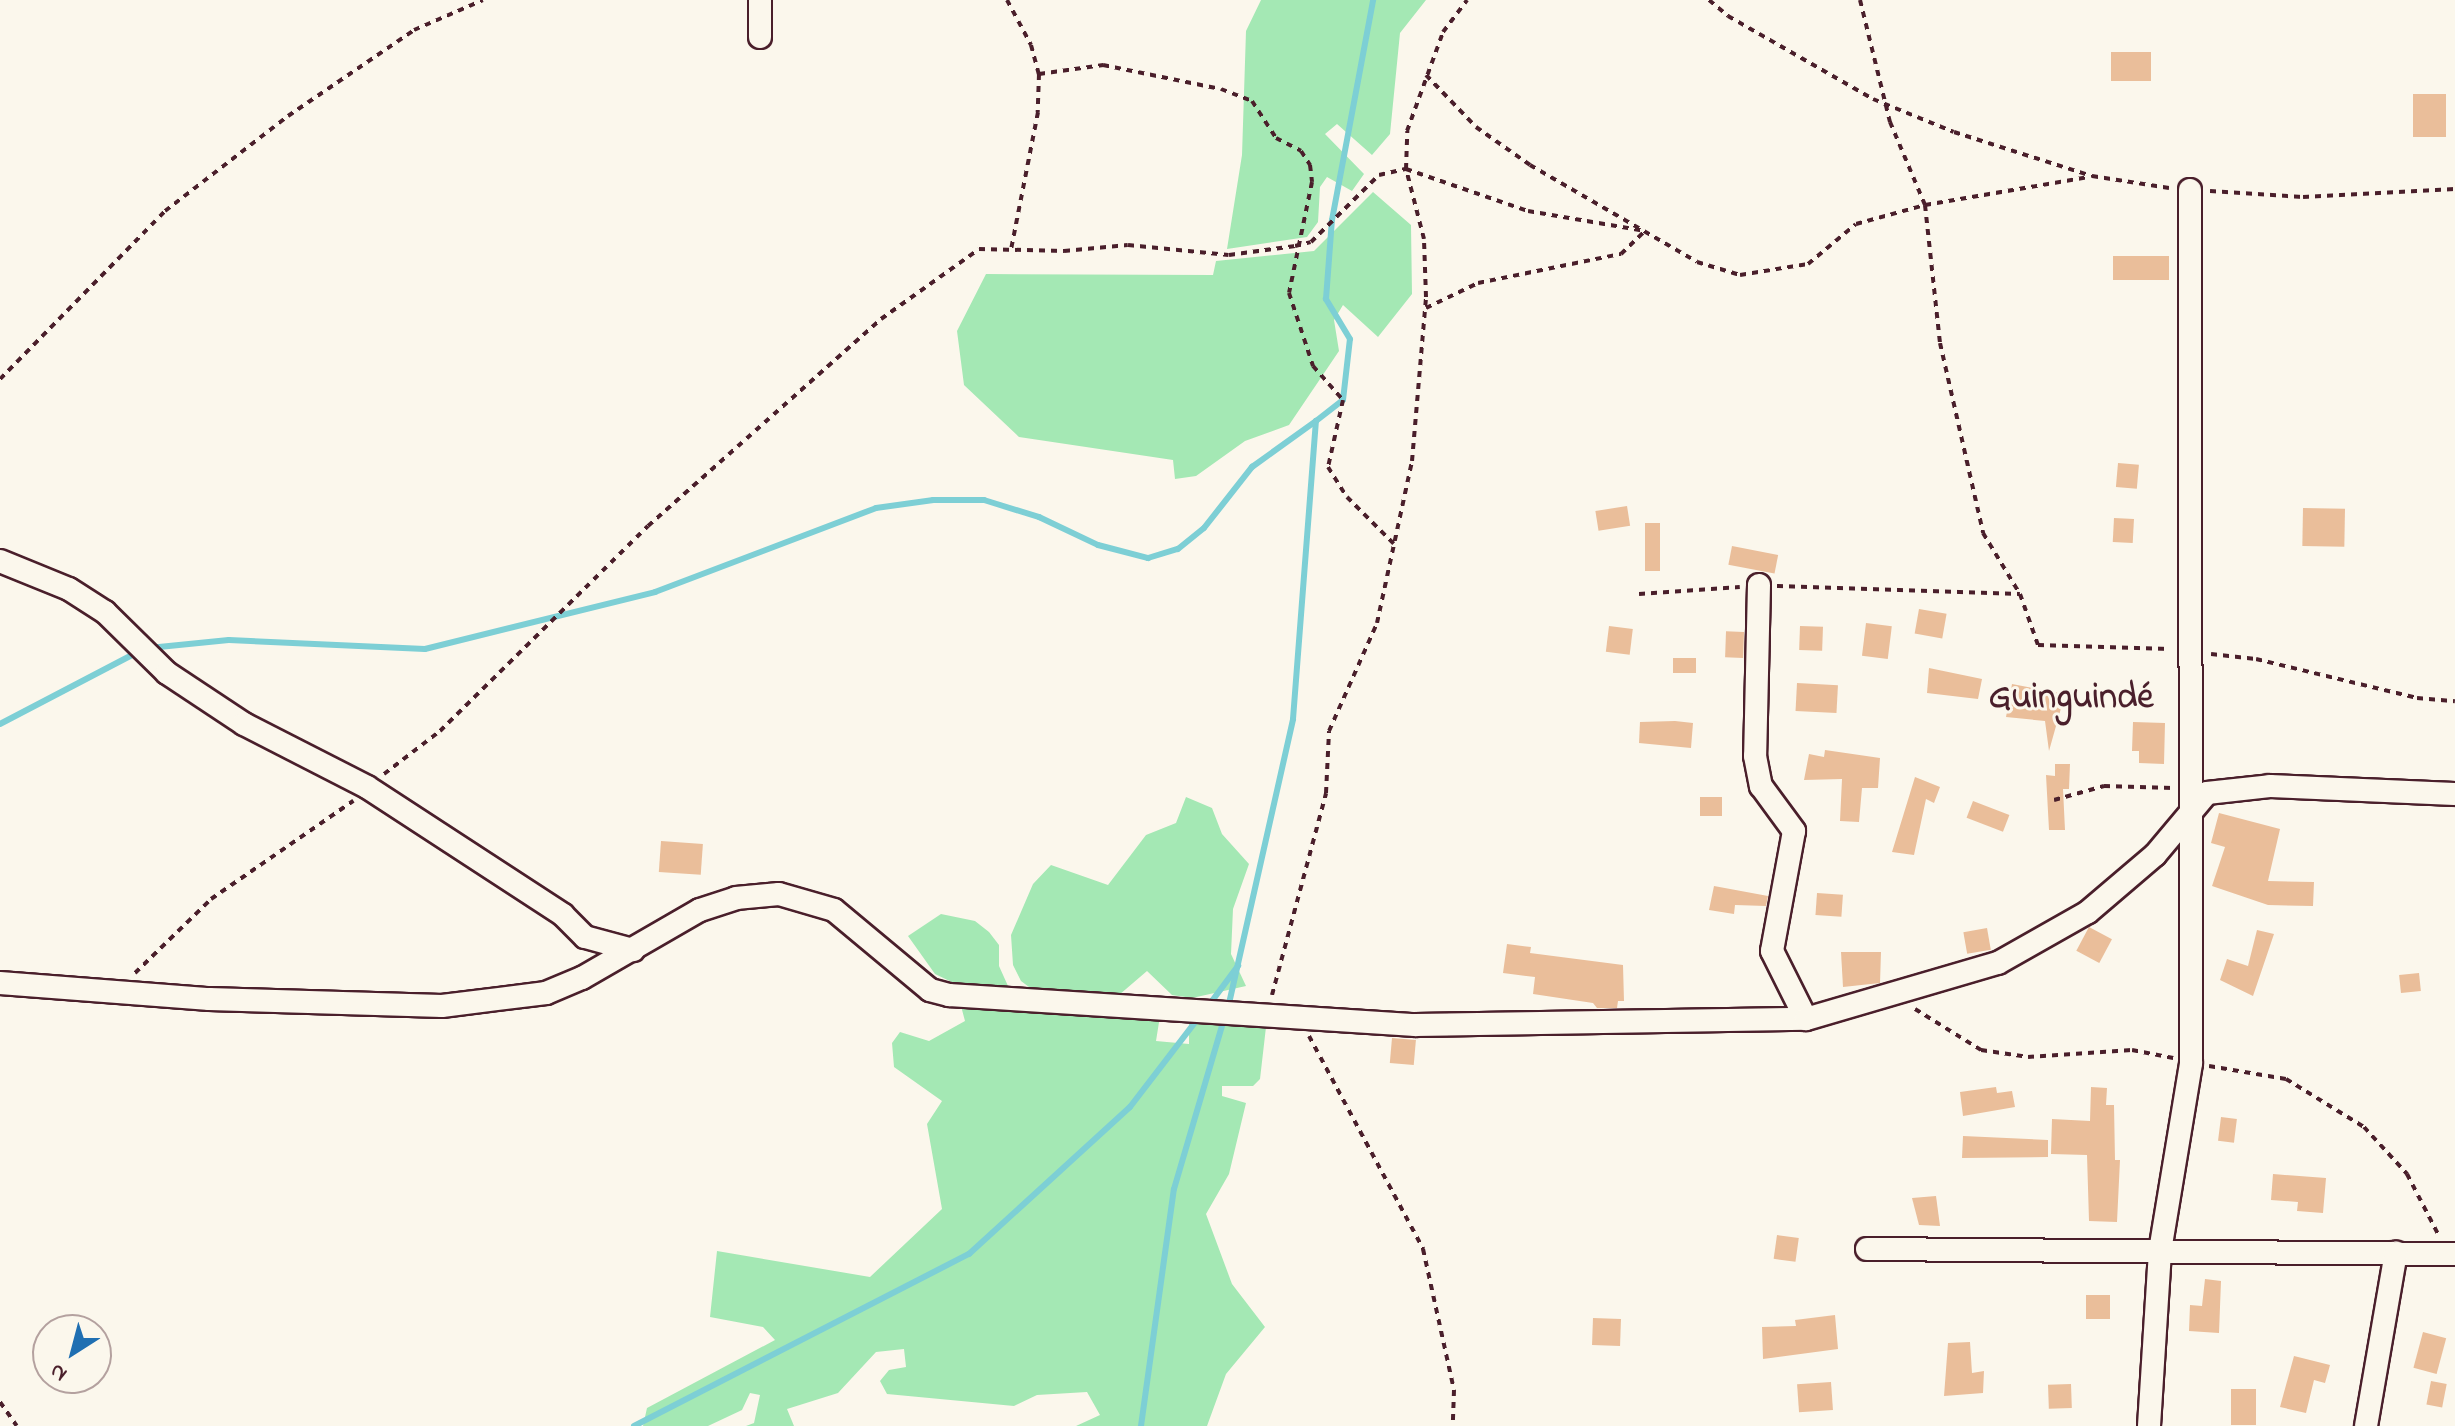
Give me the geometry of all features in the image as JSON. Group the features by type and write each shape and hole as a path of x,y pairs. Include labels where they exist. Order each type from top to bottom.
{"street":[{"path":"760,0 760,37"},
{"path":"2149,1426 2160,1251 2191,1063 2188,790 2190,190"},
{"path":"0,561 69,589 105,612 180,682 244,724 367,787 563,915 585,937 633,950"},
{"path":"1759,585 1755,756 1761,786 1794,831 1772,951 1806,1019"},
{"path":"0,983 116,992 442,1006 546,993 633,950 700,910 736,898 779,894 834,910 930,990 949,995 1301,1020 1555,1026 1806,1019 1892,990 1998,963 2088,912 2155,855 2207,793 2228,786 2455,794"},
{"path":"1867,1249 2451,1254"},
{"path":"2366,1426 2396,1253"}],"path":[{"path":"0,379 165,211 288,116 414,30 483,0"},
{"path":"1007,0 1031,45 1039,74 1038,112 1011,250"},
{"path":"1268,1016 1326,793 1329,731 1377,623 1412,461 1425,309 1424,239 1406,169 1407,131 1443,32 1467,0"},
{"path":"1709,0 1728,16 1885,103 2092,176 2190,190 2303,197 2455,189"},
{"path":"1860,0 1885,103 1925,205 1940,343 1983,533 2020,594 2038,645 2189,651 2256,659 2417,698 2455,701"},
{"path":"1039,74 1103,65 1221,89 1252,101 1276,138 1301,151 1310,165 1312,182 1295,246 1289,293 1298,333 1313,366 1343,400 1328,467 1347,497 1394,544"},
{"path":"1426,75 1476,127 1530,165 1697,262 1740,275 1772,273 1808,264 1856,224 1925,205 2092,176"},
{"path":"116,992 211,899 339,813 367,787 440,731 648,526 881,319 979,249 1128,245 1229,255 1295,246 1311,242 1379,175 1406,169 1528,211 1645,231"},
{"path":"1425,309 1478,283 1621,254 1645,231"},
{"path":"1639,594 1759,585 2020,594"},
{"path":"2054,800 2104,786 2188,790"},
{"path":"1892,990 1954,1037 1981,1050 2040,1057 2132,1050 2286,1079 2364,1127 2407,1174 2451,1254"},
{"path":"1301,1020 1423,1249 1454,1390 1453,1426"},
{"path":"0,1402 17,1426"}],"green space":[{"path":"1261,0 1426,0 1400,33 1390,134 1372,155 1337,124 1325,134 1364,174 1352,191 1327,177 1320,187 1318,222 1307,237 1227,249 1242,155 1246,31"},
{"path":"1373,192 1411,225 1412,294 1378,337 1343,305 1334,320 1339,351 1289,425 1245,441 1196,476 1175,479 1173,460 1019,437 964,385 957,331 986,274 1213,275 1216,261 1314,251"},
{"path":"1186,797 1212,808 1222,834 1249,864 1233,909 1231,954 1246,986 1192,998 1172,995 1147,971 1119,995 1033,990 1021,981 1013,965 1011,935 1033,884 1051,865 1108,885 1146,835 1176,823"},
{"path":"941,914 975,921 989,932 999,945 999,966 1008,986 958,985 935,974 908,936"},
{"path":"961,1006 1160,1016 1156,1041 1189,1044 1189,1019 1266,1027 1260,1079 1253,1086 1222,1086 1222,1096 1246,1103 1229,1174 1206,1214 1232,1284 1265,1327 1226,1374 1207,1426 1076,1426 1100,1415 1087,1392 1037,1395 1014,1406 887,1394 880,1381 889,1370 906,1367 904,1349 876,1352 838,1393 787,1409 794,1426 746,1426 754,1423 760,1395 750,1393 742,1410 708,1426 643,1426 647,1408 775,1340 763,1327 710,1317 717,1251 870,1277 942,1209 927,1124 942,1101 894,1067 892,1043 900,1032 929,1041 965,1021"}],"building":[{"path":"2111,52 2151,52 2151,81 2111,81"},
{"path":"2413,94 2446,94 2446,137 2413,137"},
{"path":"2113,256 2169,256 2169,280 2113,280"},
{"path":"2118,463 2139,465 2137,489 2116,487"},
{"path":"1627,506 1630,526 1599,531 1595,511"},
{"path":"2303,508 2345,509 2344,547 2302,546"},
{"path":"2114,518 2134,519 2133,543 2113,542"},
{"path":"1645,523 1660,523 1660,571 1645,571"},
{"path":"1732,546 1778,555 1775,574 1728,565"},
{"path":"1919,609 1947,614 1942,638 1915,634"},
{"path":"1866,623 1892,626 1888,659 1862,656"},
{"path":"1609,626 1633,629 1630,655 1606,652"},
{"path":"1800,626 1823,627 1822,651 1799,650"},
{"path":"1726,631 1744,632 1743,658 1725,657"},
{"path":"1673,658 1696,658 1696,673 1673,673"},
{"path":"1929,668 1982,679 1978,699 1927,693"},
{"path":"1797,683 1838,685 1836,713 1796,711"},
{"path":"2012,684 2065,694 2049,751 2045,721 2006,717"},
{"path":"1640,722 1693,723 1691,748 1639,743"},
{"path":"2133,722 2165,723 2164,764 2139,763 2139,751 2132,751"},
{"path":"1825,750 1880,758 1878,788 1862,788 1859,822 1840,821 1842,779 1804,780 1809,754 1824,757"},
{"path":"2055,764 2070,764 2069,789 2063,789 2065,830 2049,830 2046,775 2055,776"},
{"path":"1915,777 1940,787 1934,803 1926,799 1914,855 1892,852"},
{"path":"1700,797 1722,797 1722,816 1700,816"},
{"path":"1973,801 2009,815 2003,832 1967,818"},
{"path":"2219,813 2280,829 2268,881 2314,882 2313,906 2268,905 2212,886 2225,847 2211,843"},
{"path":"661,841 703,844 701,875 659,872"},
{"path":"1714,886 1768,896 1766,906 1735,905 1734,914 1709,910"},
{"path":"1817,893 1843,895 1841,917 1815,915"},
{"path":"2089,927 2112,939 2099,963 2076,951"},
{"path":"1987,928 1991,950 1967,954 1963,932"},
{"path":"2257,930 2274,934 2253,996 2220,980 2227,959 2248,966"},
{"path":"1507,944 1531,947 1530,953 1623,965 1624,1001 1618,1001 1617,1008 1597,1008 1593,1003 1533,994 1535,977 1503,973"},
{"path":"1841,952 1881,952 1880,983 1843,987"},
{"path":"2419,973 2421,991 2401,993 2399,975"},
{"path":"1392,1038 1416,1040 1414,1065 1390,1063"},
{"path":"1996,1087 1997,1093 2012,1091 2015,1107 1963,1116 1960,1092"},
{"path":"2091,1087 2107,1088 2106,1105 2114,1105 2115,1160 2120,1160 2117,1222 2089,1221 2087,1155 2051,1154 2052,1119 2090,1121"},
{"path":"2221,1117 2237,1119 2234,1143 2218,1141"},
{"path":"1963,1136 2048,1140 2048,1157 1962,1158"},
{"path":"2273,1174 2326,1178 2323,1213 2297,1211 2298,1202 2271,1200"},
{"path":"1936,1196 1940,1226 1919,1225 1912,1198"},
{"path":"1777,1235 1799,1238 1795,1262 1774,1259"},
{"path":"2205,1279 2221,1281 2219,1333 2189,1331 2190,1305 2202,1306"},
{"path":"2086,1295 2110,1295 2110,1319 2086,1319"},
{"path":"1835,1315 1838,1349 1763,1359 1762,1327 1796,1326 1795,1320"},
{"path":"1593,1318 1621,1319 1620,1346 1592,1345"},
{"path":"2423,1332 2446,1338 2437,1374 2413,1368"},
{"path":"1970,1342 1972,1373 1984,1371 1983,1393 1944,1396 1948,1343"},
{"path":"2294,1356 2330,1365 2325,1383 2314,1380 2306,1413 2280,1407"},
{"path":"2431,1381 2447,1384 2442,1408 2426,1405"},
{"path":"1831,1382 1833,1410 1799,1412 1797,1384"},
{"path":"2071,1384 2072,1408 2049,1409 2048,1385"},
{"path":"2231,1389 2256,1389 2256,1425 2231,1425"}],"waterway":[{"path":"1228,1008 1293,719 1316,421 1343,400 1350,339 1326,299 1332,220 1373,0"},
{"path":"149,648 229,640 425,649 655,592 876,508 933,500 984,500 1039,517 1098,545 1148,558 1178,549 1204,528 1252,467 1316,421"},
{"path":"0,724 138,652"},
{"path":"1209,1005 1238,966"},
{"path":"634,1426 969,1254 1130,1107 1199,1017"},
{"path":"1141,1426 1174,1189 1224,1019"}],"district":[{"name":"Guinguindé","path":"2071,699"}]}
